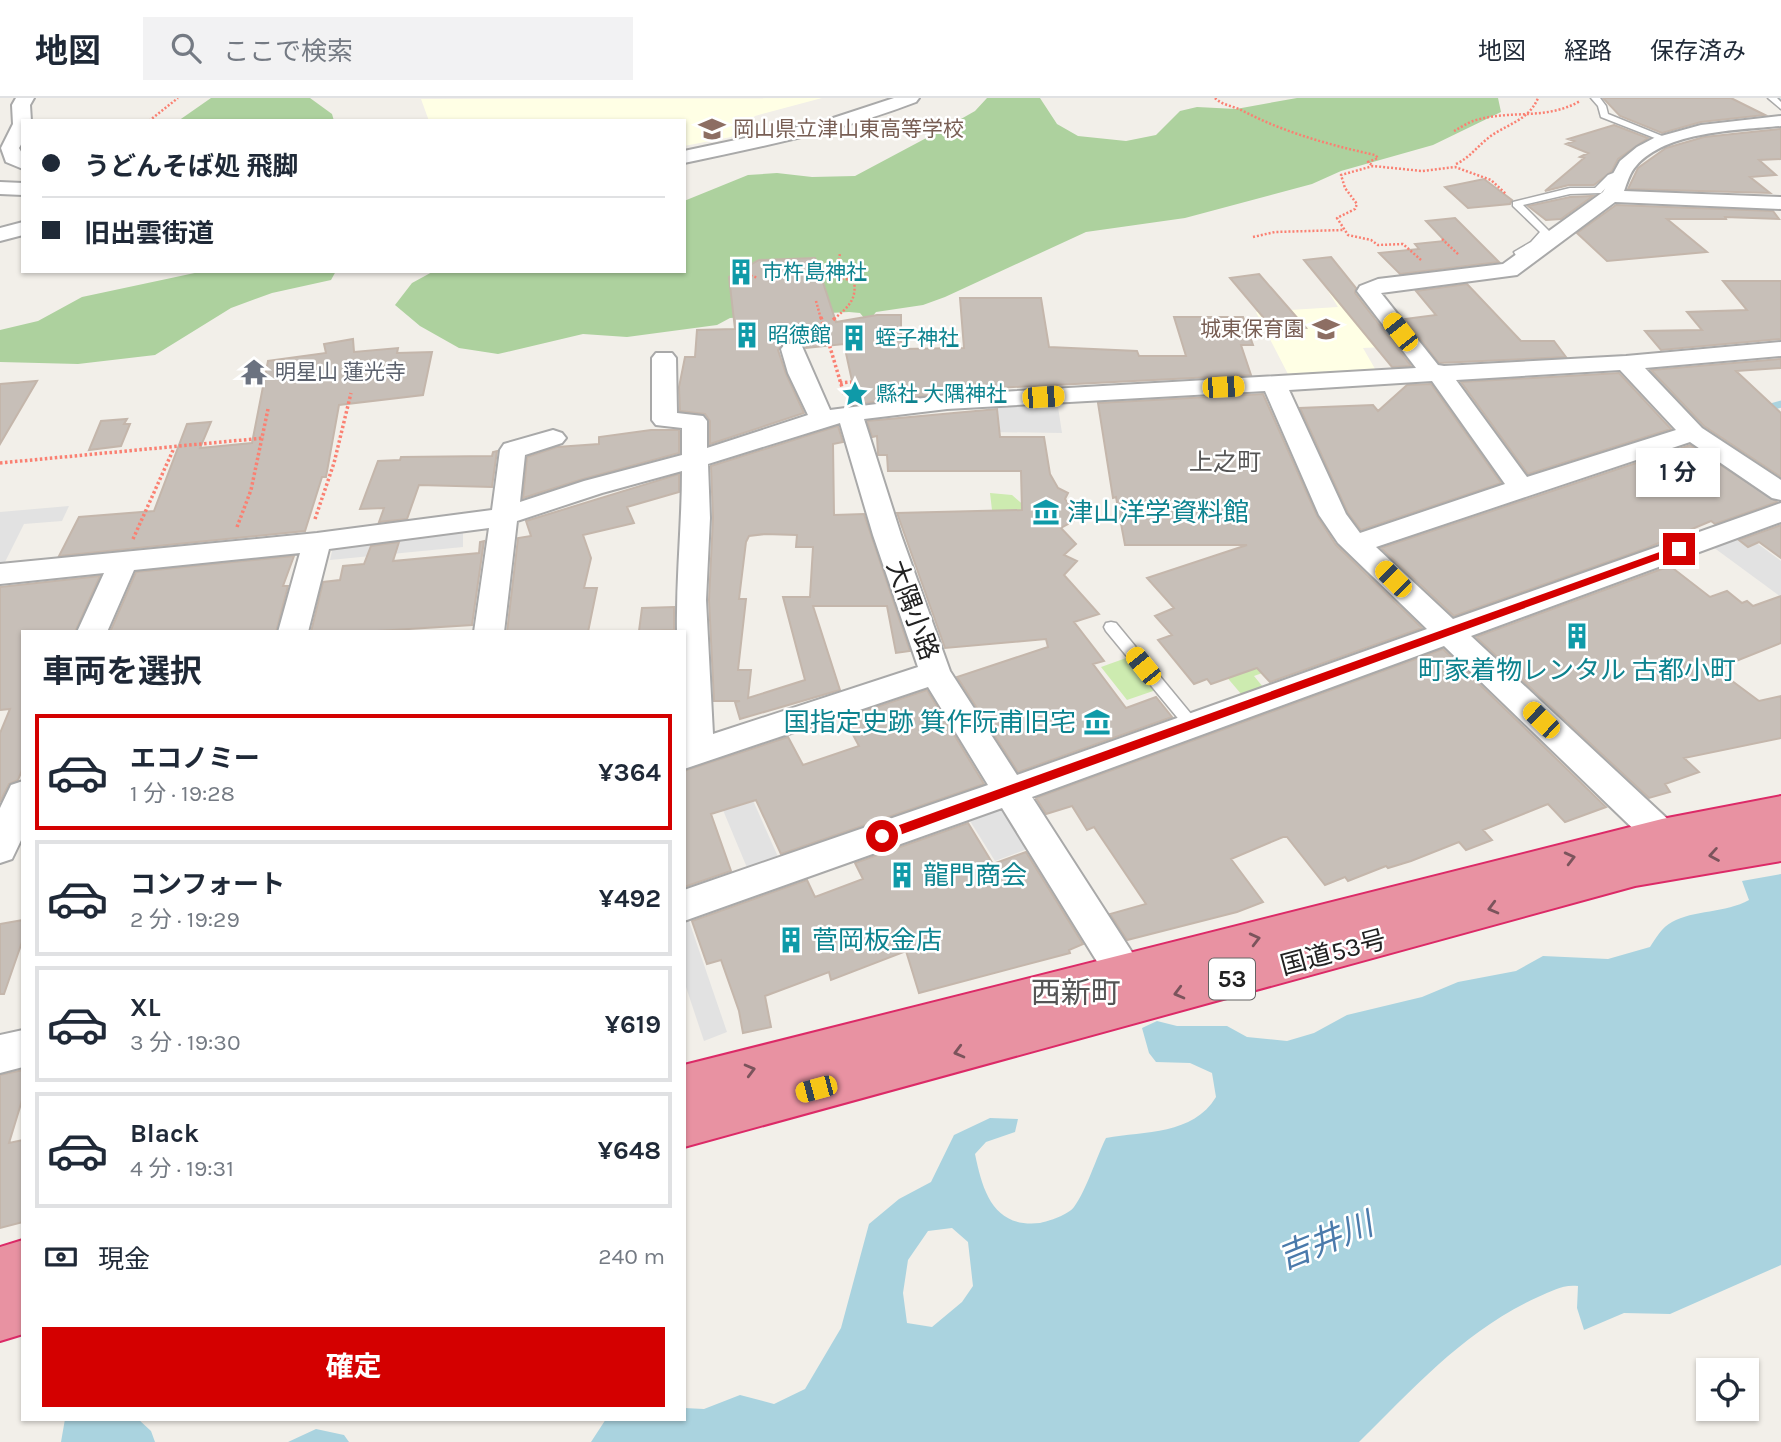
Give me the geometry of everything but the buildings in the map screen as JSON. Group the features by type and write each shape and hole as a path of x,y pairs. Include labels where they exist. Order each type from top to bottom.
{"highway":[{"name":"国道53号","path":"686,1123 1131,988 1662,835 1781,812"},
{"name":"国道53号","path":"686,1087 1131,988 1635,869 1781,844"},
{"path":"0,1273 21,1267"},
{"path":"0,1314 21,1308"}],"street":[{"path":"22,119 21,105 25,98"},
{"path":"686,157 882,110 910,98"},
{"path":"1521,488 1435,372 1368,291 1378,286 1509,271 1611,196 1628,163 1647,148 1731,124 1781,121"},
{"path":"21,126 10,148 13,158 21,162"},
{"path":"0,188 21,189"},
{"path":"1611,196 1781,203"},
{"path":"0,235 21,229"},
{"path":"793,349 800,373 822,419"},
{"path":"0,575 312,543 502,517 593,487 748,445 850,412 947,402 1626,363 1781,349"},
{"path":"664,358 665,420 694,421 696,518 691,600 691,754 936,673"},
{"path":"1626,363 1693,433 1781,492"},
{"path":"1274,384 1334,515 1348,537 1662,835"},
{"name":"大隅小路","path":"850,412 887,535 936,673 1131,988"},
{"path":"1357,544 1693,433"},
{"path":"489,630 502,517 513,450 553,438"},
{"path":"686,905 1011,791 1781,512"},
{"path":"293,630 312,543"},
{"path":"93,630 122,562"},
{"path":"0,849 21,799"},
{"path":"0,1054 21,1049"}],"lane":[{"path":"1595,98 1602,106 1604,115 1668,140"},
{"path":"1772,98 1781,106"},
{"path":"1524,260 1519,252 1535,244 1545,232 1527,217 1517,203 1570,191 1598,191 1611,177 1624,172"},
{"path":"1111,627 1191,724"}],"path":[{"path":"151,119 160,108 178,98"},
{"path":"1215,98 1220,103 1242,110 1266,124 1335,146 1378,156 1368,160 1373,166"},
{"path":"1456,164 1470,158 1489,137 1511,127 1527,115 1536,106 1538,98"},
{"path":"1454,131 1474,121 1556,113 1571,108 1583,98"},
{"path":"1443,279 1406,246 1378,245 1371,240 1348,235 1343,230 1337,218 1355,209 1357,204 1345,187 1341,175 1373,166 1422,171 1455,167 1491,180 1504,190 1508,199 1517,203"},
{"path":"1253,237 1283,230 1317,233 1343,230"},
{"path":"839,253 839,260"},
{"path":"743,273 758,278"},
{"path":"833,320 854,301 857,293 854,281 842,278"},
{"path":"816,301 850,412"},
{"path":"840,383 851,382"},
{"path":"312,543 351,393"},
{"path":"228,551 251,491 268,410"},
{"path":"0,463 264,438"},
{"path":"122,562 174,448"}],"shaded area":[{"name":"岡山県立津山東高等学校","path":"822,98 755,116 731,137 686,146 686,119 428,119 421,99"},
{"name":"城東保育園","path":"1356,289 1401,346 1363,348 1378,374 1290,378 1256,312 1338,307 1328,291"},
{"path":"988,406 1058,407 1062,433 990,432"},
{"path":"69,506 62,521 24,524 3,566 0,567 0,512"},
{"path":"463,526 463,547 330,560 334,543"},
{"path":"1746,535 1781,561 1781,597 1713,547"},
{"path":"739,769 779,859 748,870 710,779"},
{"path":"1010,806 1035,846 995,861 970,821"},
{"path":"689,921 727,1032 704,1041 686,987 686,922"}],"green space":[{"path":"211,98 310,98 332,114 333,119 181,119"},
{"path":"987,98 1040,98 1057,124 1078,136 1126,141 1156,135 1180,111 1197,107 1236,109 1297,98 1498,98 1501,112 1433,145 1341,171 1312,184 1185,218 1086,232 945,297 923,305 876,312 865,319 860,313 849,312 730,318 717,325 627,337 583,334 498,354 459,348 420,326 395,305 412,283 430,273 686,273 686,200 748,175 777,173 812,177 855,176 975,111"},
{"path":"195,273 335,273 331,280 272,293 231,308 155,355 78,364 0,362 0,330 38,321 82,297"},
{"path":"990,493 1012,495 1027,508 994,527"},
{"path":"1189,633 1279,667 1254,676 1263,687 1242,695"},
{"path":"1129,657 1156,690 1127,700 1101,667"}],"water":[{"name":"吉井川","path":"1781,874 1781,1265 1670,1314 1624,1313 1584,1330 1577,1308 1578,1286 1553,1290 1512,1310 1464,1343 1359,1442 591,1442 605,1421 686,1421 686,1408 704,1409 740,1395 774,1404 805,1389 841,1328 869,1224 899,1199 931,1182 954,1135 990,1118 1018,1119 1015,1132 986,1142 975,1154 987,1194 1001,1214 1024,1223 1040,1223 1063,1215 1074,1207 1106,1138 1167,1129 1195,1118 1216,1097 1212,1073 1190,1063 1156,1062 1149,1053 1142,1028 1157,1021 1177,1026 1227,1026 1247,1037 1287,1041 1314,1033 1347,1015 1422,997 1458,982 1516,971 1543,956 1608,959 1650,947 1668,924 1680,918 1749,900 1742,881","holes":["952,1228 968,1242 973,1286 962,1302 932,1327 907,1323 903,1293 908,1260 928,1231"]},
{"path":"65,1421 140,1421 151,1431 155,1442 61,1442"},
{"path":"316,1429 344,1435 349,1442 288,1442"}],"waterway":[{"path":"1775,98 1781,102"},
{"path":"1763,409 1781,404"}],"place":[{"name":"岡山県立津山東高等学校","path":"712,129"},
{"name":"市杵島神社","path":"741,272"},
{"name":"城東保育園","path":"1326,329"},
{"name":"昭徳館","path":"747,335"},
{"name":"蛭子神社","path":"854,338"},
{"name":"明星山 蓮光寺","path":"254,372"},
{"name":"縣社 大隅神社","path":"855,394"},
{"name":"津山洋学資料館","path":"1046,512"},
{"name":"町家着物レンタル 古都小町","path":"1577,636"},
{"name":"国指定史跡 箕作阮甫旧宅","path":"1097,722"},
{"name":"龍門商会","path":"902,875"},
{"name":"菅岡板金店","path":"791,940"}],"district":[{"name":"上之町","path":"1225,462"},
{"name":"西新町","path":"1076,993"}],"route":[{"path":"882,836 1679,549"}]}
